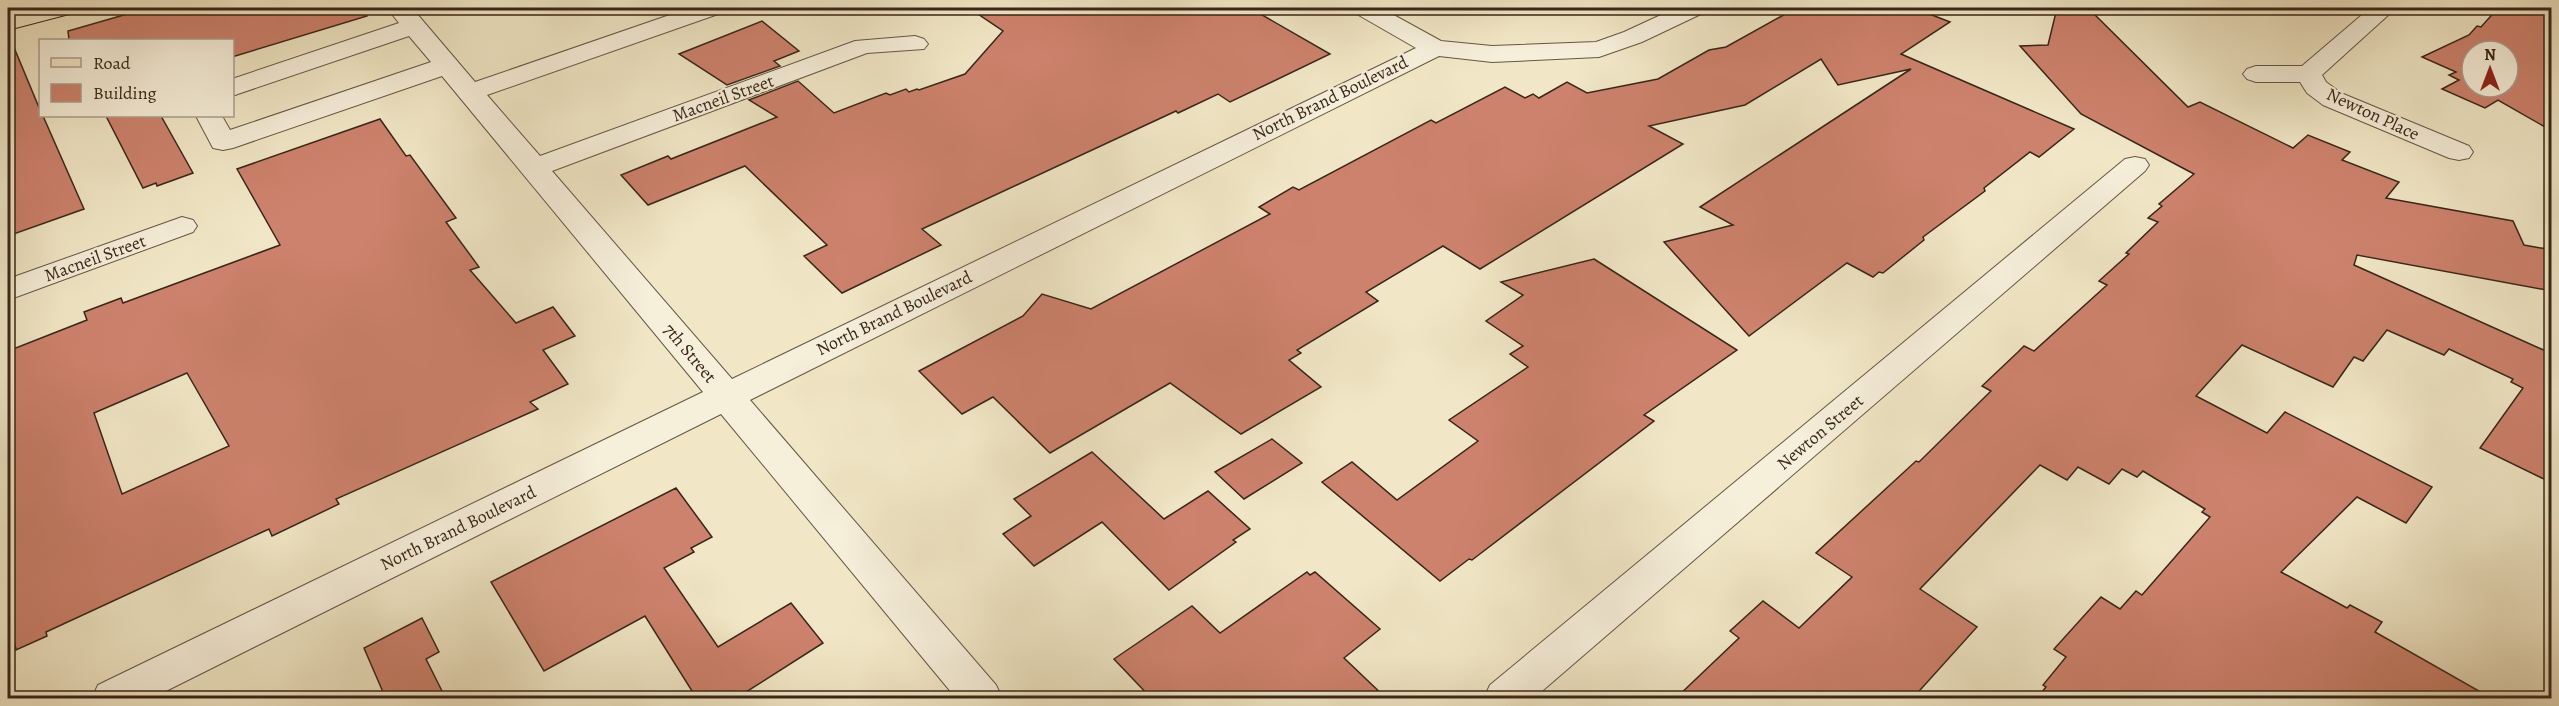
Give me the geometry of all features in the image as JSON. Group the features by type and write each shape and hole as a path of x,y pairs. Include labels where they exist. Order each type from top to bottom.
{"main road":[{"path":"8,23 64,8"}],"street":[{"path":"471,92 712,8"},
{"path":"1364,8 1435,48 1492,54 1599,49 1633,37 1694,8"},
{"path":"2308,74 2384,8"},
{"path":"234,87 407,17"},
{"name":"7th Street","path":"407,17 981,699"},
{"name":"Macneil Street","path":"534,168 864,46 915,44"},
{"name":"North Brand Boulevard","path":"113,699 1435,48"},
{"path":"210,117 223,142 448,65"},
{"name":"Newton Place","path":"2256,74 2308,74 2316,87 2332,99 2459,152"},
{"name":"Newton Street","path":"1505,699 2135,165"},
{"name":"Macneil Street","path":"8,290 182,226"}],"building":[{"path":"148,8 366,8 367,16 234,56 234,39 69,39 68,31"},
{"path":"969,8 1250,8 1330,54 1230,102 1218,94 1178,113 1176,111 922,229 941,245 842,293 804,256 827,245 745,166 648,205 621,175 668,156 671,159 777,117 749,100 798,81 834,113 886,93 890,95 906,89 909,92 919,90 965,74 1003,31"},
{"path":"1796,8 1914,8 1950,22 1901,54 2074,129 2039,157 2030,152 1984,188 1985,191 1923,237 1924,240 1883,273 1879,272 1873,277 1847,263 1749,336 1664,242 1733,225 1700,207 1911,69 1838,85 1821,59 1745,105 1649,126 1683,144 1480,269 1443,246 1366,292 1378,301 1297,350 1301,353 1289,360 1321,387 1241,434 1170,383 1050,453 993,397 962,414 919,371 1023,316 1042,294 1091,309 1270,214 1259,207 1293,187 1299,190 1431,120 1436,123 1505,87 1525,98 1533,94 1539,98 1567,82 1587,93 1658,79 1709,50 1726,47"},
{"path":"2057,8 2088,8 2188,107 2200,102 2293,148 2308,135 2350,152 2342,160 2399,182 2386,198 2513,221 2524,245 2552,250 2552,291 2357,255 2354,265 2548,352 2552,347 2552,483 2480,448 2523,388 2511,382 2513,379 2449,349 2444,355 2387,330 2363,361 2354,357 2333,387 2242,345 2196,396 2267,433 2285,412 2432,487 2406,523 2357,497 2281,572 2347,608 2350,605 2382,622 2375,632 2493,699 2036,699 2046,687 2043,685 2066,657 2054,649 2101,597 2120,609 2136,591 2142,595 2210,517 2202,512 2205,509 2143,471 2137,477 2122,469 2109,484 2078,467 2067,480 2040,465 1920,589 1977,627 1912,699 1675,699 1739,638 1730,631 1763,601 1799,628 1852,577 1816,553 1916,461 1919,462 1991,391 1982,386 2024,346 2034,351 2107,285 2099,281 2129,254 2126,253 2158,222 2148,218 2162,206 2159,204 2194,174 2081,114 2020,46 2048,45"},
{"path":"2498,8 2521,8 2552,17 2552,131 2498,100 2485,108 2465,99 2520,99 2520,39 2460,39 2469,35 2477,26 2481,27"},
{"path":"762,21 799,51 774,61 780,66 727,85 679,54"},
{"path":"8,33 39,108 39,117 43,117 84,209 8,236"},
{"path":"2460,39 2460,97 2442,89 2459,80 2449,75 2456,72 2422,57"},
{"path":"107,117 162,117 193,173 157,186 156,183 143,188"},
{"path":"380,119 406,156 410,155 456,218 446,222 479,267 470,270 516,323 553,307 575,336 543,350 568,384 530,402 538,409 336,499 339,504 272,536 269,529 46,632 47,636 16,650 15,644 8,647 8,351 87,320 84,312 121,298 123,303 280,245 237,169","holes":["187,373 229,446 122,494 94,413"]},
{"path":"1594,259 1737,350 1644,415 1654,421 1472,560 1469,559 1440,581 1322,482 1352,462 1397,500 1478,441 1449,420 1528,367 1510,354 1523,346 1486,321 1523,295 1501,282"},
{"path":"1272,439 1302,463 1244,499 1215,472"},
{"path":"1092,452 1164,519 1208,491 1250,529 1233,540 1236,542 1169,590 1102,522 1034,566 1003,534 1031,516 1014,499"},
{"path":"676,488 712,537 691,548 694,552 664,568 718,647 791,603 823,643 735,699 697,699 645,616 544,671 491,582"},
{"path":"1307,572 1310,575 1315,572 1380,629 1344,658 1387,699 1152,699 1114,659 1192,606 1220,633"},
{"path":"422,618 439,652 426,659 446,699 386,699 364,648"}]}
